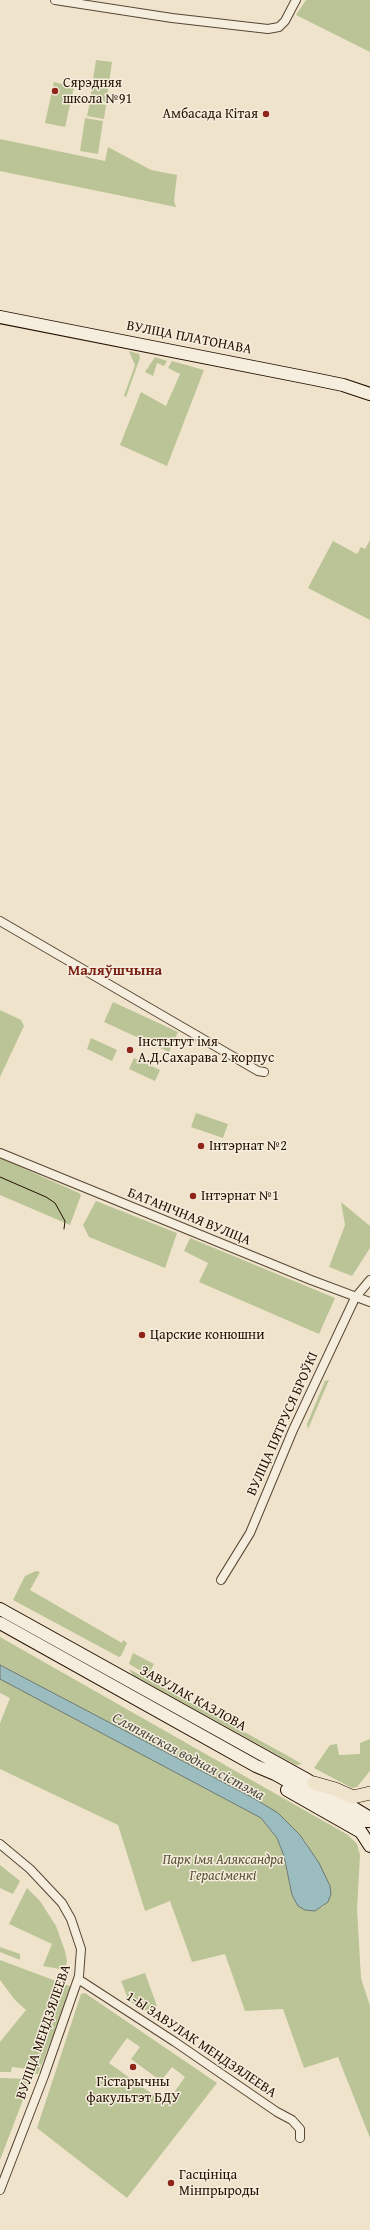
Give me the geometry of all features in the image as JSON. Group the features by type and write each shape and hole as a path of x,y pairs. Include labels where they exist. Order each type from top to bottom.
{"main road":[{"name":"ВУЛІЦА ПЛАТОНАВА","path":"0,317 314,378 343,385 370,394"},
{"name":"ЗАВУЛАК КАЗЛОВА","path":"0,1609 314,1783 370,1818"},
{"name":"ЗАВУЛАК КАЗЛОВА","path":"0,1622 256,1766 275,1774 359,1821 370,1821"},
{"name":"ЗАВУЛАК КАЗЛОВА","path":"256,1766 289,1791 361,1832 370,1846"},
{"path":"314,1783 353,1797 370,1793"}],"street":[{"path":"55,0 172,18 268,29 279,27 285,21 296,0"},
{"path":"0,921 258,1071 264,1072"},
{"name":"БАТАНІЧНАЯ ВУЛІЦА","path":"0,1153 355,1298 370,1302"},
{"name":"ВУЛІЦА ПЯТРУСЯ БРОЎКІ","path":"221,1580 250,1533 293,1430 355,1298 370,1280"},
{"name":"ВУЛІЦА МЕНДЗЯЛЕЕВА","path":"0,1844 52,1891 71,1919 81,1949 80,1972 78,1979 0,2190"},
{"name":"1-Ы ЗАВУЛАК МЕНДЗЯЛЕЕВА","path":"78,1979 175,2042 277,2112 292,2120 300,2129 300,2138"}],"green space":[{"path":"306,0 370,0 370,52 296,15"},
{"path":"96,60 112,62 106,102 90,99"},
{"path":"54,82 74,87 65,127 45,123"},
{"path":"90,102 106,105 104,119 87,116"},
{"path":"85,118 103,121 98,154 80,151"},
{"path":"0,139 105,161 108,147 151,170 177,175 174,201 176,207 0,171"},
{"path":"129,351 139,354 140,358 126,397 124,396 135,365"},
{"path":"155,357 167,361 164,366 157,363 153,376 145,372"},
{"path":"172,361 204,370 167,466 120,445 141,392 166,406 180,374 168,368"},
{"path":"370,540 370,620 308,588 333,541 357,554 361,547 365,549"},
{"path":"113,1002 178,1032 169,1052 104,1022"},
{"path":"0,1010 21,1020 24,1026 0,1077"},
{"path":"91,1038 117,1050 112,1061 87,1049"},
{"path":"134,1058 160,1070 155,1081 129,1069"},
{"path":"196,1113 228,1124 223,1138 191,1127"},
{"path":"0,1158 79,1193 81,1195 70,1225 0,1195"},
{"path":"96,1201 177,1233 165,1268 89,1237 83,1225"},
{"path":"341,1202 370,1226 370,1248 352,1276 329,1267 345,1225"},
{"path":"190,1238 335,1298 319,1334 199,1282 208,1263 184,1251"},
{"path":"329,1380 308,1429 307,1424 325,1381"},
{"path":"36,1571 40,1572 30,1590 122,1643 123,1640 127,1643 121,1656 119,1657 13,1600 25,1576"},
{"name":"Парк імя Аляксандра Герасіменкі","path":"0,1637 348,1835 357,1844 360,1855 357,1909 361,1978 370,2006 370,2138 338,2057 304,2068 283,2009 245,2011 225,1954 192,1962 170,1901 145,1911 118,1825 0,1769 0,1723 10,1698 0,1693 0,1679 261,1818 277,1838 284,1856 292,1895 298,1906 305,1910 323,1907 331,1894 330,1886 305,1841 284,1819 262,1803 0,1665"},
{"path":"133,1653 154,1664 148,1675 129,1664"},
{"path":"75,1657 269,1765 326,1800 73,1659"},
{"path":"129,1669 302,1764 296,1765 133,1675"},
{"path":"370,1739 370,1771 357,1787 352,1788 314,1768 330,1745 337,1744 339,1755 360,1754 360,1743"},
{"path":"0,1865 20,1881 13,1894 0,1888"},
{"path":"27,1888 40,1901 56,1926 65,1951 67,1961 65,1970 43,1966 52,1944 9,1924"},
{"path":"0,1947 20,1954 20,1960 0,1952"},
{"path":"0,1960 72,1987 38,2074 28,2074 28,2069 12,2067 11,2072 0,2072 0,2042 26,2010 15,2000 0,1980"},
{"path":"145,1973 157,2006 148,2012 129,2001 121,1981"},
{"path":"85,1993 217,2083 127,2198 37,2128 81,1994","holes":["127,2038 140,2047 131,2059 161,2081 172,2067 185,2077 166,2104 109,2063"]},
{"path":"0,2078 31,2079 0,2160"}],"water":[{"path":"0,1665 255,1799 278,1813 300,1835 319,1863 330,1886 331,1894 328,1902 315,1911 305,1910 298,1906 292,1895 284,1856 277,1838 261,1818 0,1679"}],"tram line":[{"path":"0,1177 46,1197 55,1203 65,1221 64,1229"}],"place":[{"name":"Сярэдняя школа №91","path":"55,91"},
{"name":"Амбасада Кітая","path":"266,114"},
{"name":"Інстытут імя А.Д.Сахарава 2 корпус","path":"130,1050"},
{"name":"Інтэрнат №2","path":"201,1146"},
{"name":"Інтэрнат №1","path":"193,1196"},
{"name":"Царские конюшни","path":"142,1335"},
{"name":"Гістарычны факультэт БДУ","path":"133,2067"},
{"name":"Гасцініца Мінпрыроды","path":"171,2183"}],"district":[{"name":"Маляўшчына","path":"115,971"}],"water label":[{"name":"Сляпянская водная сістэма","path":"188,1757"}]}
